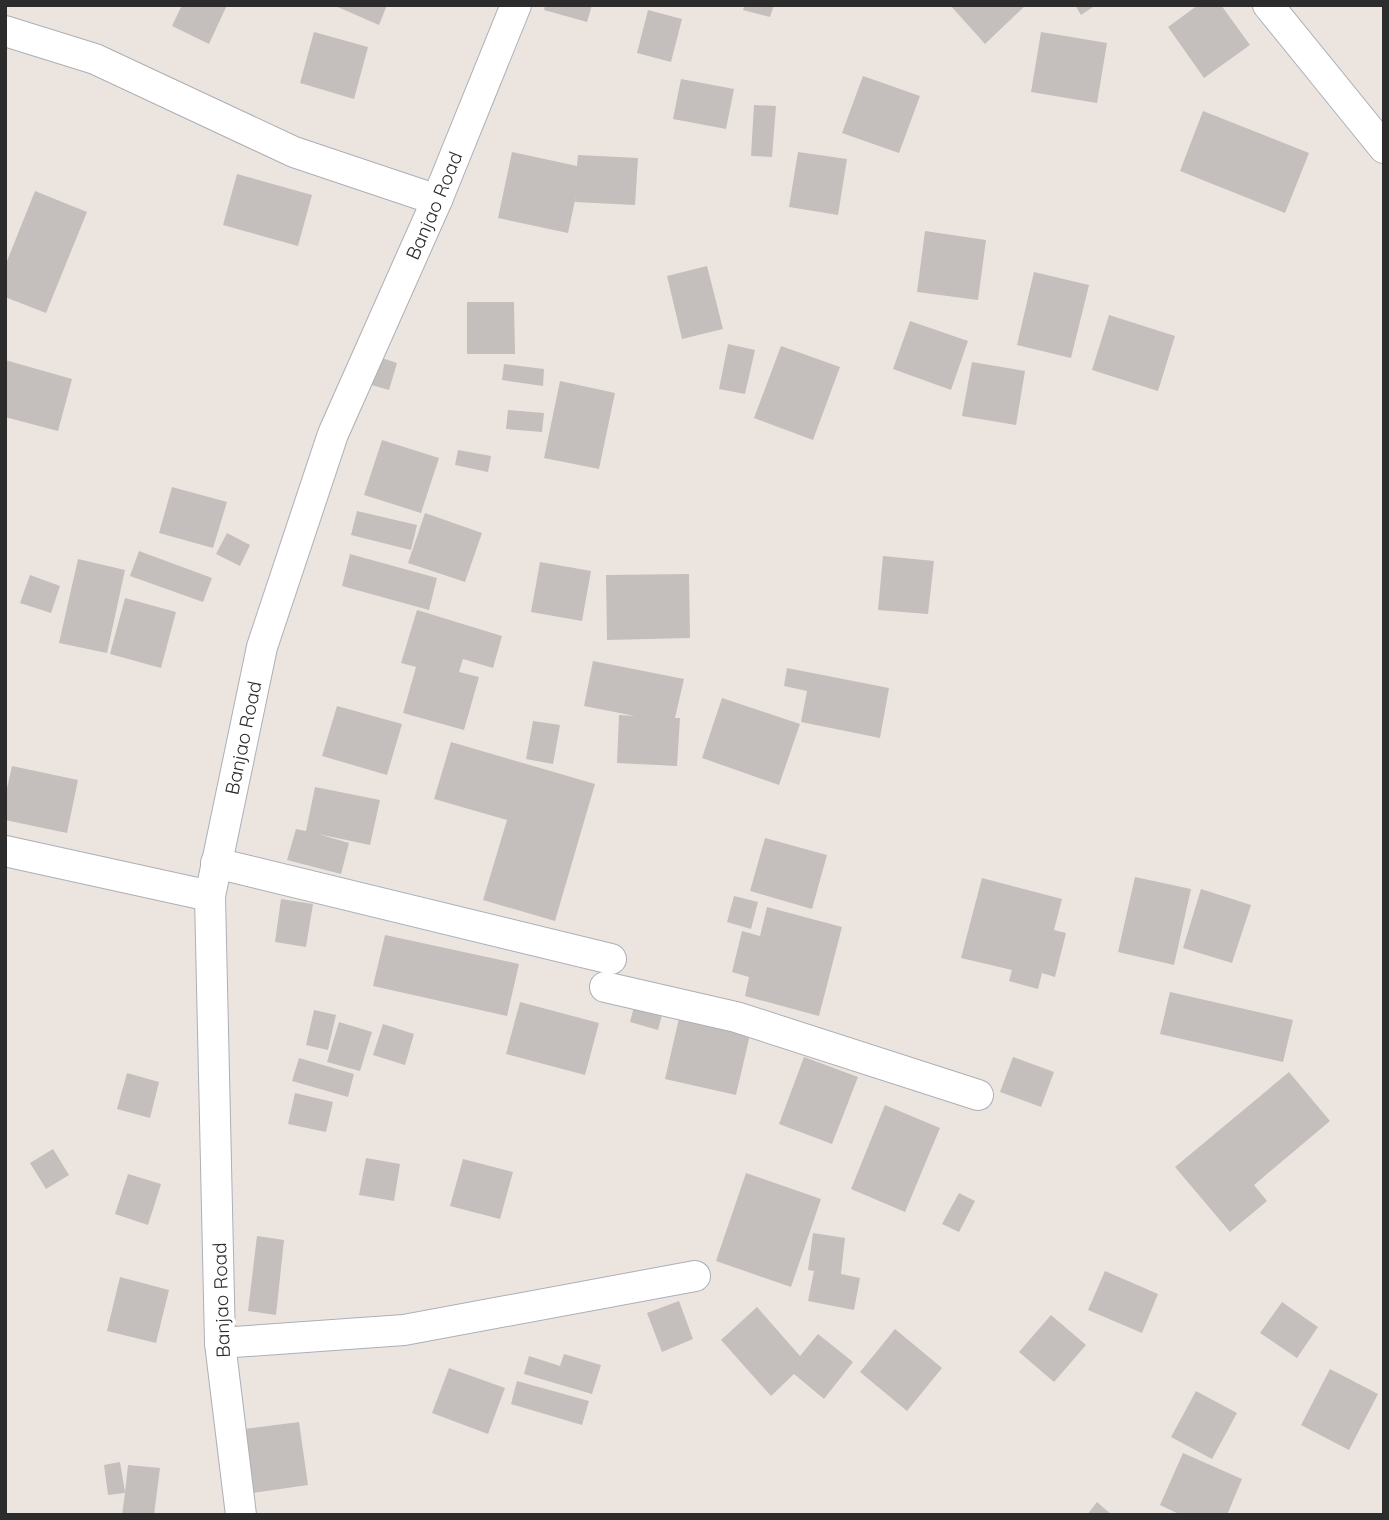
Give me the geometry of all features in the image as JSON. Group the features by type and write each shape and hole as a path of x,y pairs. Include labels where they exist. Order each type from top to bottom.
{"street":[{"name":"Banjao Road","path":"241,1515 220,1343 210,896 216,863 262,647 329,447 437,200 516,5"},
{"path":"1268,5 1384,148"},
{"path":"5,31 95,59 294,152 437,200"},
{"path":"5,851 210,896"},
{"path":"216,863 608,973 978,1095"},
{"path":"220,1343 404,1330 695,1276"}],"building":[{"path":"182,5 227,5 209,44 172,26"},
{"path":"333,5 387,5 379,25"},
{"path":"545,5 592,5 587,22 544,10"},
{"path":"745,5 774,5 770,17 743,10"},
{"path":"950,5 1026,5 985,44"},
{"path":"1075,5 1096,5 1081,15"},
{"path":"1198,5 1221,5 1250,45 1204,78 1168,27"},
{"path":"648,10 682,19 671,62 637,53"},
{"path":"314,32 368,47 354,99 300,83"},
{"path":"1041,32 1107,43 1097,103 1031,92"},
{"path":"863,76 920,96 899,153 842,133"},
{"path":"681,79 734,89 726,129 673,119"},
{"path":"754,105 776,106 772,157 751,156"},
{"path":"1203,111 1309,153 1285,213 1180,171"},
{"path":"512,152 577,166 578,155 638,158 635,205 575,202 576,196 568,233 498,218"},
{"path":"798,152 847,159 838,215 789,207"},
{"path":"237,174 312,195 298,246 223,225"},
{"path":"35,191 87,212 46,313 5,297 5,266"},
{"path":"925,231 986,240 978,300 917,292"},
{"path":"707,266 723,329 682,339 667,276"},
{"path":"1034,272 1089,285 1071,358 1017,345"},
{"path":"467,302 514,302 515,354 467,354"},
{"path":"1109,315 1175,336 1158,391 1092,370"},
{"path":"910,321 968,341 951,390 893,369"},
{"path":"728,344 755,350 745,394 719,389"},
{"path":"781,346 840,367 813,440 754,418"},
{"path":"376,356 397,363 389,390 368,384"},
{"path":"5,360 72,379 58,431 5,417"},
{"path":"972,362 1025,371 1016,425 962,416"},
{"path":"504,364 544,369 543,386 502,380"},
{"path":"560,381 615,393 599,469 544,458"},
{"path":"508,410 544,413 542,432 506,429"},
{"path":"382,440 439,458 421,513 364,495"},
{"path":"458,450 491,456 488,472 455,465"},
{"path":"172,487 227,502 213,548 159,533"},
{"path":"357,511 417,525 411,550 351,535"},
{"path":"425,513 482,533 465,582 408,563"},
{"path":"227,533 250,545 240,566 216,554"},
{"path":"139,551 212,578 203,602 130,576"},
{"path":"350,554 437,578 429,610 342,586"},
{"path":"883,556 934,561 928,614 878,610"},
{"path":"78,559 125,570 107,653 59,643"},
{"path":"540,562 591,571 582,621 531,612"},
{"path":"689,574 690,638 607,640 606,575"},
{"path":"30,575 60,586 51,613 20,603"},
{"path":"125,598 176,612 161,668 110,654"},
{"path":"417,610 502,636 493,668 463,659 459,672 479,677 464,730 403,713 416,667 401,663"},
{"path":"593,661 684,679 675,718 680,718 677,766 617,763 619,715 635,716 584,706"},
{"path":"787,668 889,688 880,738 801,722 807,691 784,686"},
{"path":"722,698 800,724 779,785 702,758"},
{"path":"337,706 402,724 387,775 322,756"},
{"path":"533,721 560,725 553,764 526,759"},
{"path":"451,742 595,784 555,921 483,900 507,820 434,799"},
{"path":"12,766 78,780 67,833 5,820 5,797"},
{"path":"315,787 380,800 370,845 318,834 349,843 341,874 287,860 296,829 306,831"},
{"path":"765,838 827,855 812,909 750,891"},
{"path":"1135,877 1191,889 1174,965 1118,952"},
{"path":"982,878 1062,899 1054,930 1066,933 1055,977 1042,973 1038,989 1009,981 1012,970 961,958"},
{"path":"1201,889 1251,905 1232,963 1183,948"},
{"path":"734,896 758,902 751,929 727,922"},
{"path":"281,899 313,904 306,947 275,942"},
{"path":"767,907 842,927 819,1016 745,996 749,977 732,972 742,931 760,936"},
{"path":"385,935 519,964 507,1016 373,986"},
{"path":"1170,992 1293,1020 1283,1062 1160,1034"},
{"path":"520,1002 599,1023 585,1075 506,1054"},
{"path":"635,1003 663,1011 658,1030 630,1022"},
{"path":"314,1010 336,1015 328,1050 306,1045"},
{"path":"681,1010 752,1026 736,1095 665,1079"},
{"path":"339,1022 372,1032 360,1071 327,1062"},
{"path":"383,1024 414,1034 405,1065 373,1055"},
{"path":"804,1057 858,1077 832,1144 779,1124"},
{"path":"1013,1057 1054,1072 1041,1107 1000,1092"},
{"path":"299,1058 354,1074 348,1097 292,1081"},
{"path":"1289,1072 1330,1121 1254,1185 1267,1201 1230,1232 1175,1167"},
{"path":"127,1073 159,1082 150,1118 117,1109"},
{"path":"295,1093 333,1102 326,1132 288,1124"},
{"path":"885,1105 940,1128 905,1212 851,1189"},
{"path":"53,1149 69,1175 46,1189 30,1163"},
{"path":"366,1158 400,1164 394,1201 359,1195"},
{"path":"463,1159 513,1172 500,1219 450,1206"},
{"path":"746,1173 821,1199 791,1287 716,1261"},
{"path":"128,1174 161,1184 148,1225 115,1214"},
{"path":"959,1193 975,1201 959,1232 942,1224"},
{"path":"813,1233 845,1238 841,1274 860,1278 854,1310 808,1301 814,1271 808,1270"},
{"path":"257,1236 284,1240 276,1315 248,1311"},
{"path":"1105,1271 1158,1294 1142,1333 1088,1310"},
{"path":"120,1277 169,1290 156,1343 107,1331"},
{"path":"679,1301 693,1339 662,1352 647,1313"},
{"path":"1282,1302 1318,1327 1297,1358 1260,1333"},
{"path":"757,1307 800,1356 818,1334 853,1362 824,1399 794,1374 771,1396 721,1340"},
{"path":"1051,1315 1086,1345 1054,1382 1019,1352"},
{"path":"895,1329 942,1368 907,1411 860,1372"},
{"path":"564,1354 601,1365 592,1394 524,1374 529,1356 560,1366"},
{"path":"449,1368 505,1388 488,1434 432,1413"},
{"path":"1330,1369 1378,1394 1349,1450 1301,1425"},
{"path":"517,1381 589,1401 582,1425 511,1404"},
{"path":"1196,1391 1237,1413 1212,1459 1171,1437"},
{"path":"299,1422 308,1485 253,1493 244,1429"},
{"path":"1183,1453 1242,1479 1227,1515 1181,1515 1160,1505"},
{"path":"120,1462 125,1492 128,1465 160,1468 154,1515 122,1515 125,1493 108,1495 104,1465"},
{"path":"1097,1502 1112,1515 1087,1515"}]}
